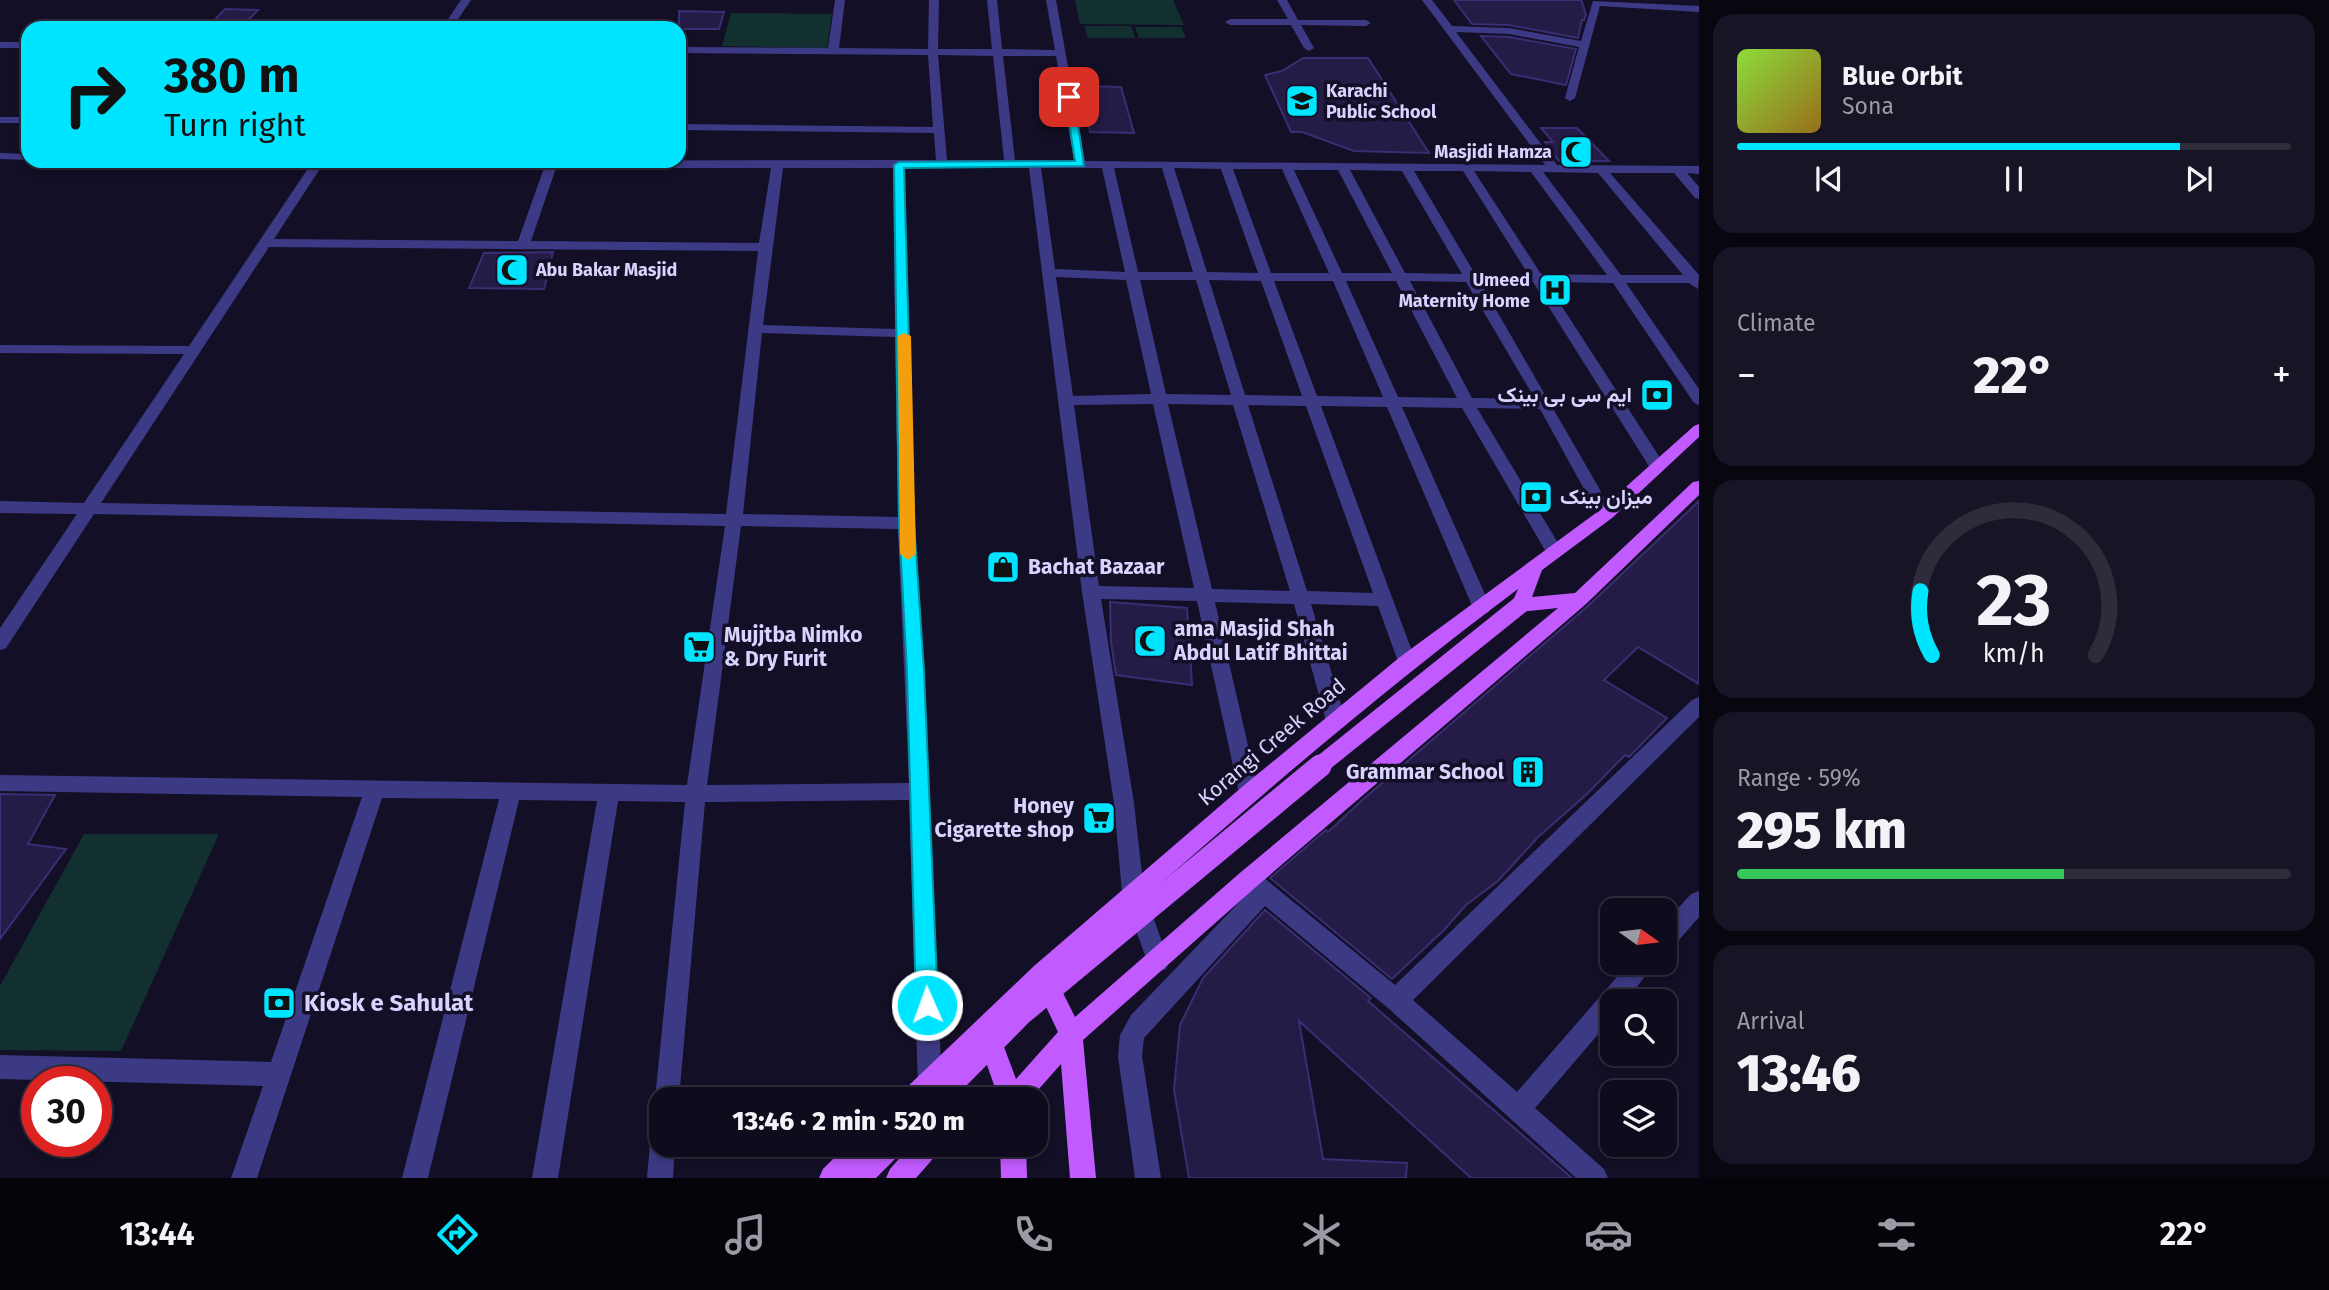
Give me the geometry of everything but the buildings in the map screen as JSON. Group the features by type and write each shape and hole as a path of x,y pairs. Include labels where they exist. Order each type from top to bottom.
{"main road":[{"name":"Korangi Creek Road","path":"935,1087 985,1027 1133,892 1407,662 1606,514 1699,429"},
{"path":"1023,1087 1071,1035 1158,961 1257,885 1580,599 1699,486"},
{"path":"937,1087 1219,847 1520,605 1534,569"},
{"path":"1520,605 1580,599"},
{"path":"1042,974 1071,1035 1083,1178"},
{"path":"985,1027 1008,1087"},
{"path":"832,1178 853,1157"},
{"path":"858,1178 878,1157"},
{"path":"899,1178 918,1157"},
{"path":"1013,1157 1014,1178"}],"street":[{"path":"452,21 466,0"},
{"path":"833,52 840,0"},
{"path":"934,0 933,51 942,165"},
{"path":"992,0 1010,165"},
{"path":"1051,0 1080,164"},
{"path":"1282,0 1309,48"},
{"path":"1427,0 1554,169"},
{"path":"1570,98 1597,3 1699,9"},
{"path":"1230,22 1366,23"},
{"path":"1448,29 1509,31 1585,45"},
{"path":"0,45 21,45"},
{"path":"686,50 1062,53"},
{"path":"0,120 21,120"},
{"path":"686,127 938,130"},
{"path":"0,156 21,157"},
{"path":"686,165 1080,164 1699,170"},
{"path":"668,1087 696,794 734,518 777,165"},
{"path":"899,165 906,523 919,791 928,1087"},
{"path":"1035,165 1091,592 1124,803 1133,892 1158,961"},
{"path":"1107,165 1249,793"},
{"path":"1167,166 1241,400 1336,721"},
{"path":"1226,167 1407,662"},
{"path":"0,643 314,168"},
{"path":"523,245 550,168"},
{"path":"1287,168 1482,608"},
{"path":"1343,168 1467,403 1555,553"},
{"path":"1406,168 1545,404 1606,514"},
{"path":"1467,169 1540,279 1658,467"},
{"path":"1535,169 1617,279 1699,400"},
{"path":"1601,169 1697,282"},
{"path":"1678,170 1699,195"},
{"path":"265,243 765,247"},
{"path":"1051,273 1697,282"},
{"path":"756,329 904,333"},
{"path":"0,349 193,350"},
{"path":"1065,401 1158,399 1545,404"},
{"path":"0,507 906,523"},
{"path":"1091,592 1385,600"},
{"path":"1396,1000 1699,705"},
{"path":"0,783 696,794 919,791"},
{"path":"244,1178 375,789"},
{"path":"415,1178 511,791"},
{"path":"545,1178 610,793"},
{"path":"1148,1178 1130,1056 1132,1035 1139,1023 1257,885 1396,1000 1595,1178"},
{"path":"1677,926 1699,901"},
{"path":"1519,1108 1634,975"},
{"path":"0,1067 279,1074"},
{"path":"660,1178 662,1157"}],"green space":[{"path":"1075,0 1173,0 1184,25 1080,24"},
{"path":"731,13 832,14 827,48 722,46"},
{"path":"1084,26 1131,26 1135,38 1088,38"},
{"path":"1135,27 1181,27 1186,38 1139,38"},
{"path":"84,834 219,834 121,1051 0,1050 0,986"}],"slow traffic":[{"path":"904,336 908,554"}],"place":[{"name":"Karachi Public School","path":"1302,101"},
{"name":"Masjidi Hamza","path":"1576,152"},
{"name":"Abu Bakar Masjid","path":"512,270"},
{"name":"Umeed Maternity Home","path":"1555,290"},
{"name":"ایم سی بی بینک","path":"1657,395"},
{"name":"میزان بینک","path":"1536,497"},
{"name":"Bachat Bazaar","path":"1003,567"},
{"name":"ama Masjid Shah Abdul Latif Bhittai","path":"1150,641"},
{"name":"Mujjtba Nimko & Dry Furit","path":"699,647"},
{"name":"Grammar School","path":"1528,772"},
{"name":"Honey Cigarette shop","path":"1099,818"},
{"name":"Kiosk e Sahulat","path":"279,1003"}],"route":[{"path":"927,1005 915,671 906,523 899,165 1080,164 1069,97"}]}
